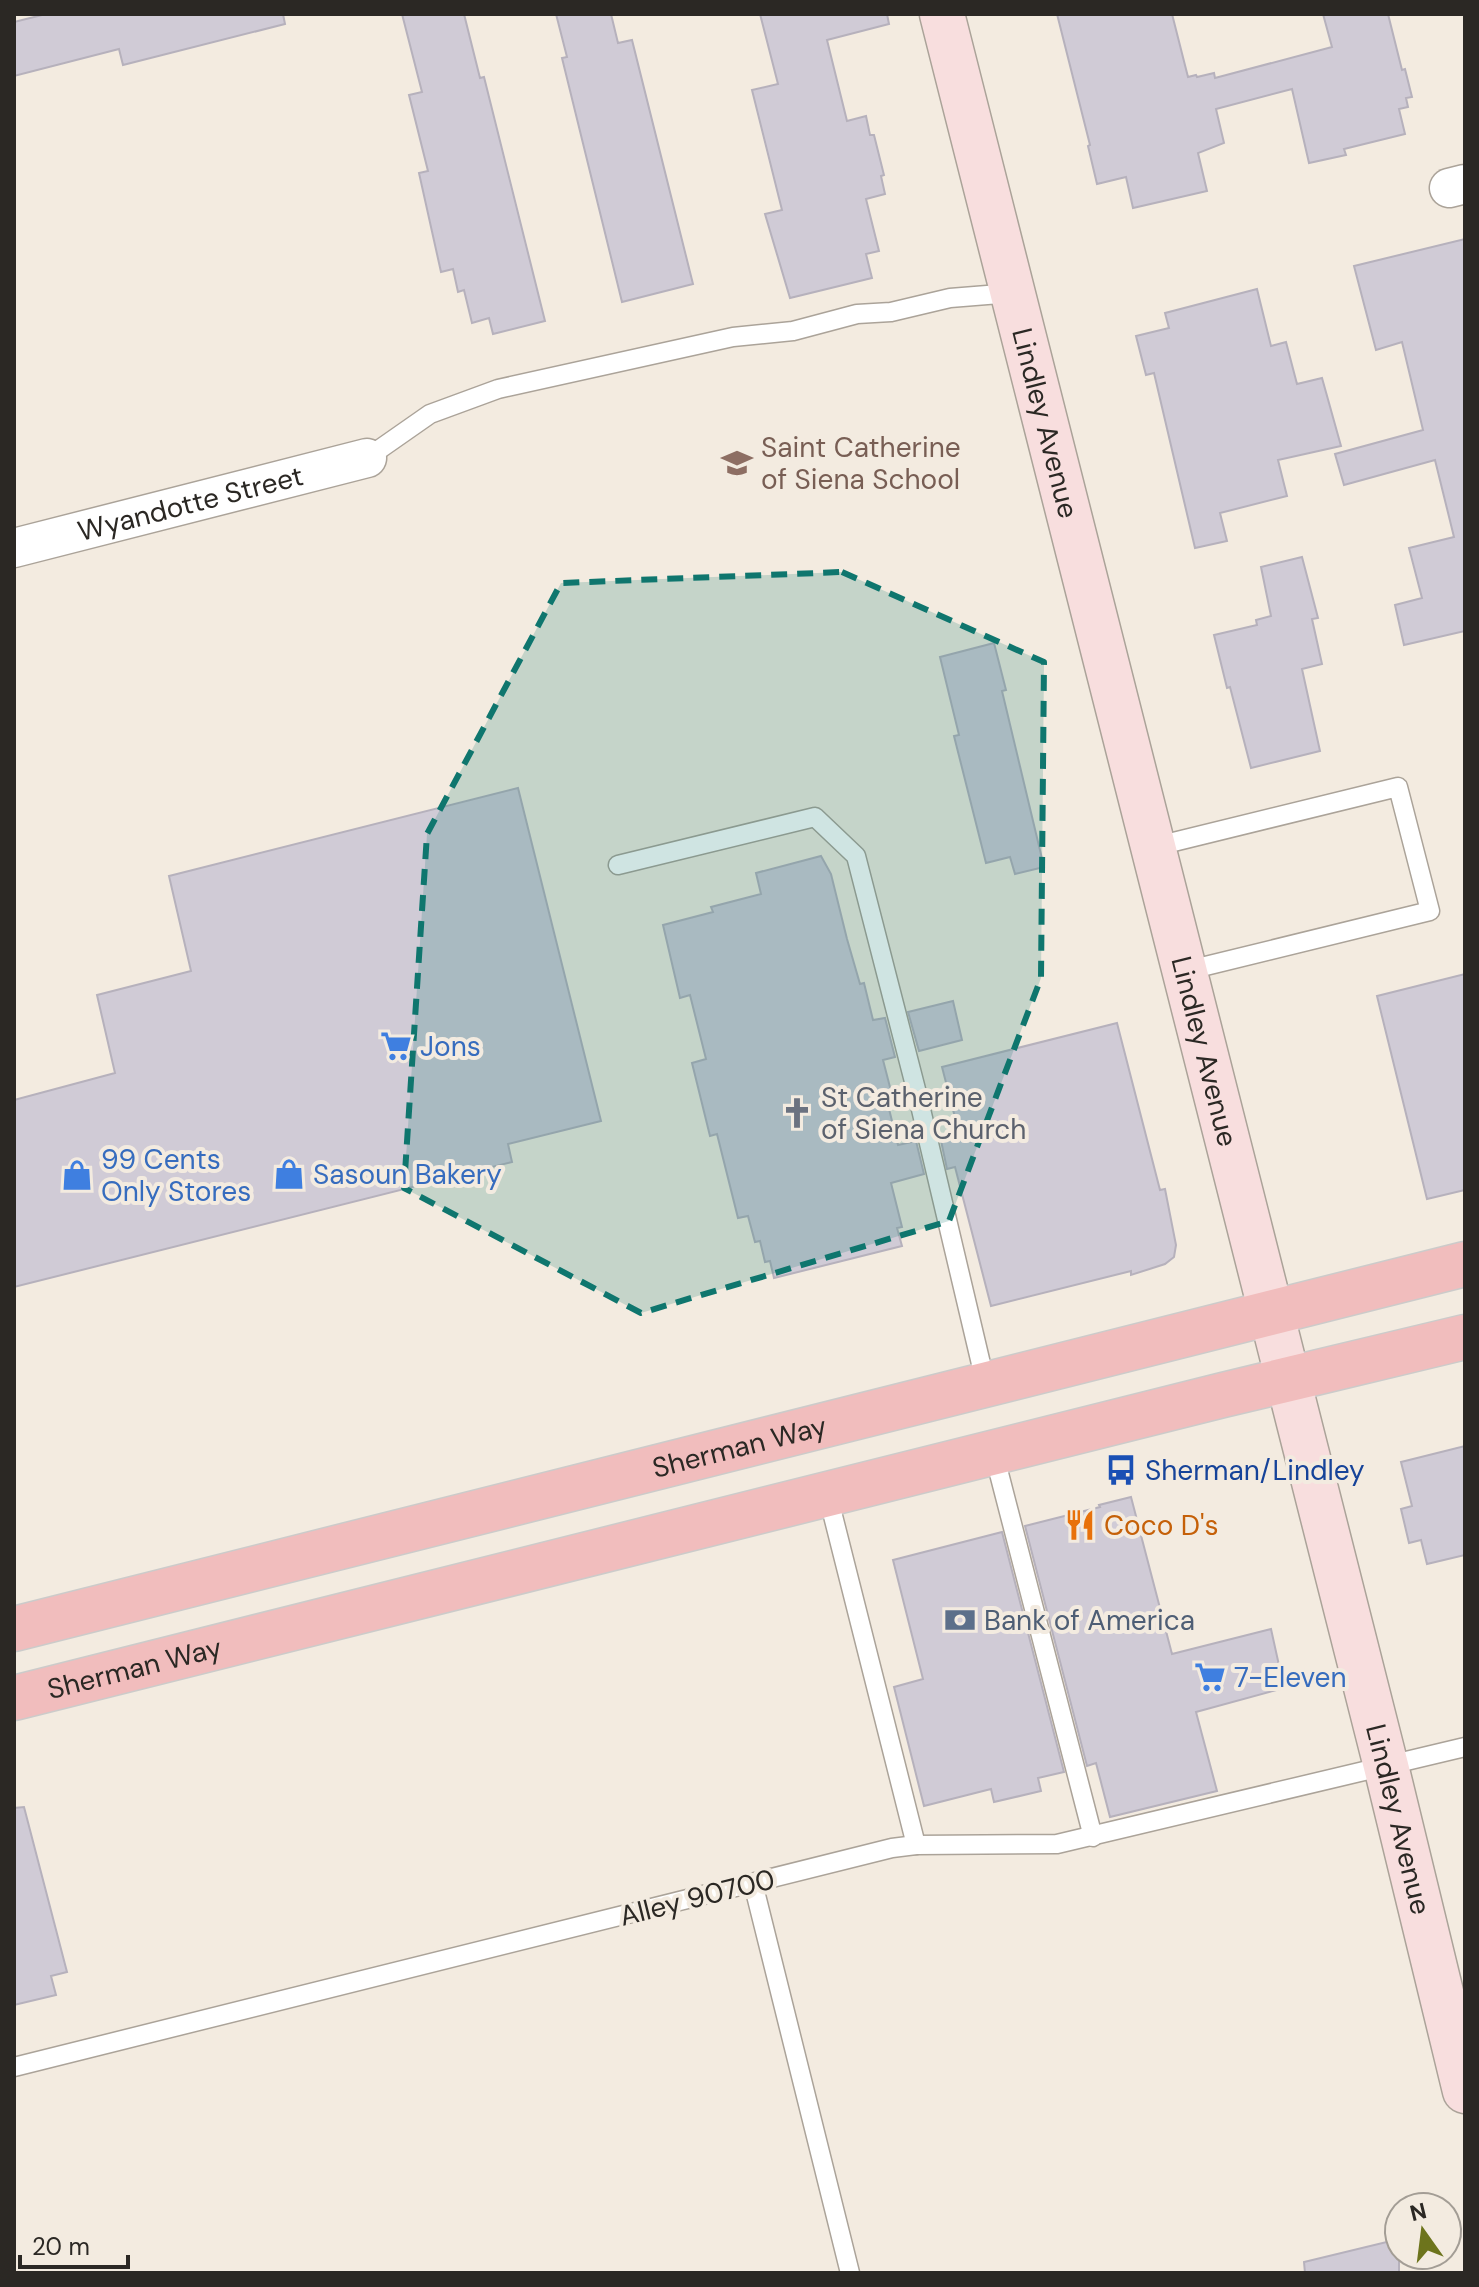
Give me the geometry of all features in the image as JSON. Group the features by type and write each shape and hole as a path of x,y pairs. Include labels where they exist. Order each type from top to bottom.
{"main road":[{"name":"Lindley Avenue","path":"942,14 1386,1766 1465,2091"},
{"name":"Sherman Way","path":"14,1629 1465,1264"},
{"name":"Sherman Way","path":"14,1698 1465,1337"}],"street":[{"name":"Wyandotte Street","path":"14,548 367,458"}],"lane":[{"path":"367,458 430,414 498,389 733,337 793,331 857,314 891,312 950,298 1012,293"},
{"path":"1153,847 1398,787 1430,911 1185,971"},
{"path":"618,865 815,817 856,856 916,1086 986,1385"},
{"path":"994,1454 1093,1837"},
{"path":"828,1496 916,1845"},
{"name":"Alley 90700","path":"14,2067 892,1848 916,1845 1057,1844 1465,1747"},
{"path":"753,1883 850,2273"}],"highlighted area":[{"path":"842,572 1044,662 1041,978 949,1221 641,1313 404,1188 427,834 561,583"}],"building":[{"path":"46,14 283,14 285,24 123,65 119,49 14,76 14,22"},
{"path":"402,14 464,14 480,78 484,77 545,321 493,334 489,318 472,323 464,290 458,292 453,269 441,272 419,173 428,171 409,95 422,92"},
{"path":"556,14 611,14 618,43 632,40 693,284 622,302 562,58 567,57"},
{"path":"760,14 887,14 889,24 827,40 847,121 866,116 884,175 881,176 885,194 866,199 879,251 866,254 872,278 790,298 765,214 782,210 752,90 778,84"},
{"path":"1057,14 1172,14 1188,77 1214,73 1215,78 1332,47 1323,14 1388,14 1412,97 1406,98 1408,107 1399,109 1405,134 1344,149 1346,155 1309,163 1292,89 1216,109 1224,143 1198,153 1207,191 1133,208 1126,177 1097,184"},
{"path":"1465,239 1465,631 1404,645 1395,605 1422,598 1409,548 1454,537 1435,460 1344,485 1335,454 1423,430 1402,342 1376,350 1354,266"},
{"path":"1257,289 1271,346 1286,342 1297,384 1322,378 1341,446 1278,460 1287,496 1220,513 1227,541 1195,548 1154,373 1146,375 1136,336 1169,328 1165,313"},
{"path":"1302,557 1318,618 1312,619 1322,664 1302,669 1320,751 1251,768 1214,635 1257,625 1256,620 1271,616 1261,567"},
{"path":"994,643 1006,690 1002,691 1044,867 1015,874 1010,857 986,863 954,736 959,735 940,657"},
{"name":"Jons","path":"518,788 601,1121 508,1144 512,1162 14,1287 14,1100 115,1073 97,995 191,971 169,876"},
{"name":"St Catherine of Siena Church","path":"821,856 831,874 847,939 860,984 864,983 873,1020 885,1018 895,1057 883,1060 891,1091 885,1093 898,1145 916,1141 924,1174 891,1183 902,1227 897,1228 902,1246 774,1278 770,1261 765,1262 760,1241 755,1242 748,1216 738,1218 717,1134 710,1136 692,1063 706,1059 690,995 680,998 663,925 713,912 711,907 761,894 756,873"},
{"path":"1465,974 1465,1190 1427,1199 1377,996"},
{"path":"953,1001 962,1040 919,1051 908,1012"},
{"path":"1117,1023 1160,1190 1165,1189 1176,1245 1174,1257 1165,1264 1131,1275 1131,1271 991,1306 955,1167 947,1169 940,1136 959,1133 942,1067"},
{"path":"1465,1446 1465,1555 1427,1564 1421,1540 1409,1543 1401,1509 1412,1506 1401,1462"},
{"path":"1131,1497 1172,1654 1271,1629 1284,1688 1196,1712 1217,1791 1110,1817 1096,1763 1087,1766 1025,1526"},
{"name":"Bank of America","path":"1002,1532 1064,1772 1038,1778 1041,1791 994,1802 991,1789 924,1806 894,1687 923,1679 893,1560"},
{"path":"24,1807 67,1972 51,1976 56,1995 14,2005 14,1808"},
{"path":"1383,2243 1383,2271 1399,2273 1305,2273 1304,2262"}],"place":[{"name":"Saint Catherine of Siena School","path":"737,463"},
{"name":"Jons","path":"396,1046"},
{"name":"St Catherine of Siena Church","path":"797,1113"},
{"name":"Sasoun Bakery","path":"289,1174"},
{"name":"99 Cents Only Stores","path":"77,1175"},
{"name":"Sherman/Lindley","path":"1121,1470"},
{"name":"Coco D's","path":"1080,1525"},
{"name":"Bank of America","path":"960,1620"},
{"name":"7-Eleven","path":"1210,1677"}]}
